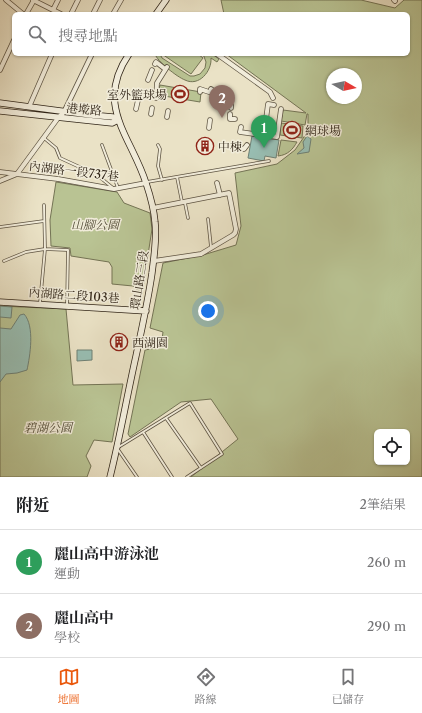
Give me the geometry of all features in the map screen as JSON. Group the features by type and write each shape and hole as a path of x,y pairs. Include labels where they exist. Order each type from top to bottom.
{"street":[{"path":"6,0 21,12"},
{"path":"27,12 34,0 56,12"},
{"path":"52,10 58,0"},
{"path":"72,12 78,0"},
{"path":"94,12 100,0"},
{"path":"114,12 121,0"},
{"path":"160,12 166,0"},
{"path":"0,70 1,64 12,44"},
{"path":"28,107 51,56"},
{"path":"0,181 17,174 64,112 91,56"},
{"name":"環山路三段","path":"110,477 146,311 154,261 156,233 153,208 146,183 118,120 115,106 117,77 121,65 128,56"},
{"path":"220,56 270,92 273,98"},
{"path":"155,64 156,62 166,68 157,83 156,98"},
{"path":"148,80 152,70"},
{"path":"200,92 200,89 208,92 212,90 231,106 231,108"},
{"path":"132,100 138,100 136,109"},
{"name":"港墘路","path":"0,103 64,112 113,116 118,120 114,123 0,111"},
{"path":"260,135 261,127 265,127 268,104 274,105"},
{"path":"151,114 152,108"},
{"path":"241,127 240,132 277,138 281,109"},
{"path":"167,117 168,111"},
{"path":"230,114 230,119 235,119"},
{"path":"209,128 210,120"},
{"path":"238,148 244,149 247,144"},
{"name":"內湖路一段737巷","path":"0,172 116,189 146,183"},
{"path":"217,183 220,195"},
{"path":"153,208 228,193 235,224 235,233 201,254 154,261"},
{"name":"內湖路二段103巷","path":"0,302 146,311"}],"lane":[{"path":"43,138 56,148 60,158 97,174 116,189"},
{"path":"102,145 116,189"},
{"path":"158,145 160,149 158,166 162,180"},
{"path":"242,166 243,161"},
{"path":"146,183 268,161"},
{"path":"177,177 188,218"},
{"path":"40,304 45,249 44,205"},
{"path":"208,219 211,248"},
{"path":"0,227 44,221"},
{"path":"4,261 26,252 45,249 68,250 67,306"},
{"path":"137,477 117,448 190,403 222,454 187,477"},
{"path":"166,418 201,468"},
{"path":"144,432 172,477"}],"green space":[{"path":"221,0 361,0 395,8 404,0 422,0 422,477 191,477 238,439 211,399 181,402 130,437 128,434 145,350 161,347 163,332 150,328 163,263 203,255 236,245 241,226 235,173 277,164 295,150 308,131 308,114 305,125 281,121 283,110 306,113 229,56 410,56 410,12 224,12"},
{"path":"156,56 161,56 190,76 200,74 205,68 206,62 204,56 215,56 219,59 217,62 211,58 211,63 207,73 200,80 190,82 181,78 163,65"},
{"path":"165,56 200,56 203,58 191,74"},
{"name":"室外籃球場","path":"160,85 201,92 200,102 158,95"},
{"name":"網球場","path":"281,123 303,126 302,138 280,135"},
{"path":"281,140 297,142 290,151 278,156"},
{"name":"山腳公園","path":"56,182 117,192 124,203 150,213 152,229 142,294 133,286 112,284 112,267 109,262 71,256 70,248 51,246 50,220"},
{"name":"碧湖公園","path":"0,306 66,309 73,385 123,384 112,442 94,440 86,456 91,466 87,477 0,477"}],"water":[{"path":"252,136 279,140 276,158 265,156 264,161 248,158"},
{"path":"307,136 311,139 309,152 297,154 304,148 303,142"},
{"path":"0,306 12,307 11,318 0,317"},
{"path":"24,314 30,326 31,333 27,370 6,374 0,382 0,328 11,329 20,315"},
{"path":"77,350 92,350 92,360 77,361"}],"place":[{"name":"室外籃球場","path":"180,94"},
{"name":"麗山高中","path":"222,118"},
{"name":"網球場","path":"292,130"},
{"name":"中棟","path":"205,146"},
{"name":"麗山高中游泳池","path":"264,148"},
{"name":"西湖園","path":"119,342"}]}
